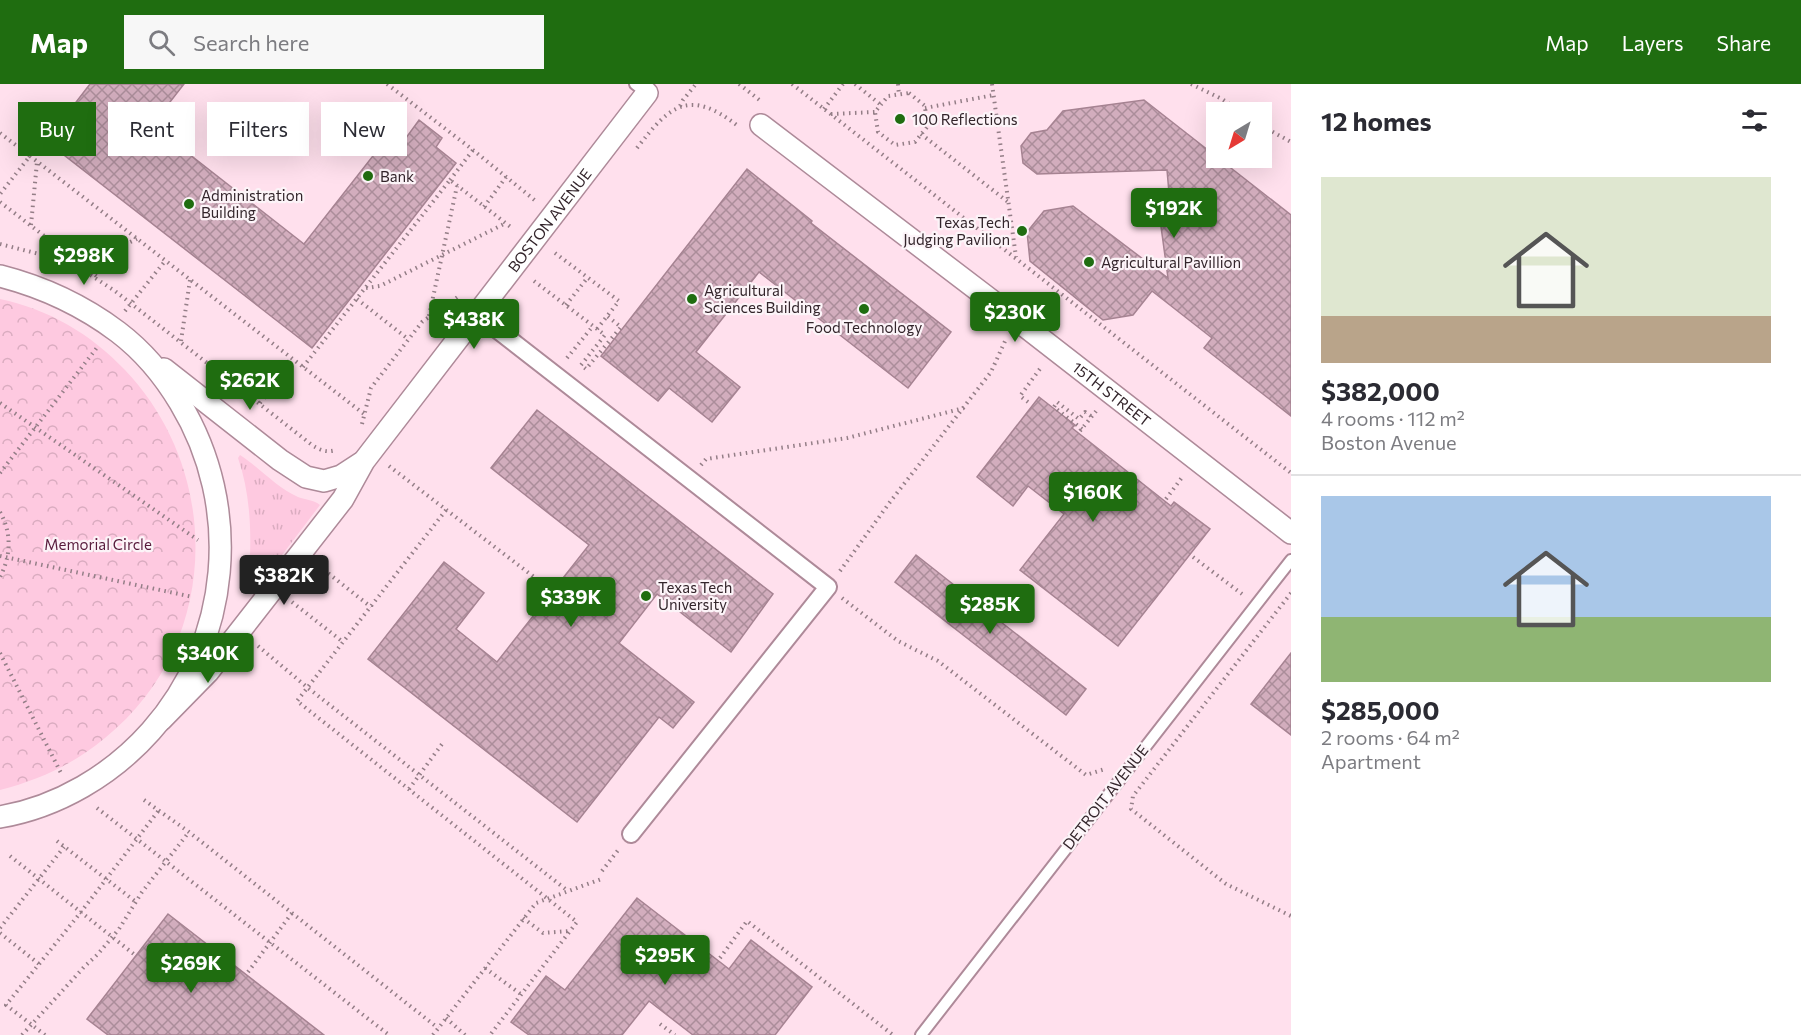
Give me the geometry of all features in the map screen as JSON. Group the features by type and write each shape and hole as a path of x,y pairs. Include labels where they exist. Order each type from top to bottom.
{"street":[{"name":"BOSTON AVENUE","path":"161,720 208,672 343,499 368,457 554,215 641,89"},
{"name":"15TH STREET","path":"754,129 1017,320 1291,533"},
{"path":"0,276 25,282 75,303 109,336 139,351 158,371 174,393 200,440 216,491 221,545 217,598 208,633 190,675 161,720 123,758 102,775 79,789 29,810 0,817"},
{"path":"477,314 828,587 631,834"},
{"name":"BOSTON AVENUE","path":"139,351 176,377 280,460 306,477 324,481 341,476 368,457"}],"lane":[{"name":"DETROIT AVENUE","path":"921,1035 1291,560"}],"path":[{"path":"387,84 554,215"},
{"path":"681,106 696,84"},
{"path":"792,84 1291,472"},
{"path":"824,109 843,84"},
{"path":"855,84 881,105"},
{"path":"898,84 899,95"},
{"path":"992,84 1016,258"},
{"path":"1191,84 1226,102"},
{"path":"831,114 875,112 888,96 909,93 925,106 927,127 915,141 895,145 878,132 875,112"},
{"path":"926,108 994,95"},
{"path":"633,153 659,120 681,106 701,105 754,129"},
{"path":"1272,131 1290,140"},
{"path":"0,133 18,147"},
{"path":"921,134 1008,203"},
{"path":"303,367 473,150"},
{"path":"0,194 30,156 364,415"},
{"path":"31,226 37,162"},
{"path":"484,207 506,177"},
{"path":"450,180 512,228 505,237"},
{"path":"429,316 457,186"},
{"path":"0,202 115,291"},
{"path":"366,288 380,286 506,223"},
{"path":"81,264 136,239"},
{"path":"0,244 43,255 89,274 132,303 321,451 340,449"},
{"path":"554,375 619,301 555,253"},
{"path":"0,473 102,341 109,336 165,261"},
{"path":"566,305 588,277"},
{"path":"181,342 190,280"},
{"path":"534,281 605,335 581,365 586,369 621,327 607,316"},
{"path":"464,290 453,302 429,316 408,339 371,388 362,423 351,438 368,457 446,510 534,577"},
{"path":"357,299 408,339"},
{"path":"1006,334 1008,335 991,372 890,502 828,587 898,641 938,661 1086,775 1107,769"},
{"path":"222,374 294,360"},
{"path":"260,404 294,360"},
{"path":"1028,402 1020,396 1044,363"},
{"path":"1057,402 1079,419 1084,411 1090,418 1081,430 1054,407 1057,402"},
{"path":"0,403 194,538 202,541 202,539"},
{"path":"689,480 706,459 847,438 965,408"},
{"path":"1166,499 1186,473"},
{"path":"446,510 297,701 577,922 490,1035"},
{"path":"0,512 8,534 8,557 0,577"},
{"path":"0,556 197,597 194,605"},
{"path":"1193,557 1243,594"},
{"path":"314,562 371,607"},
{"path":"1291,593 1133,796 1131,809 1226,884 1291,916"},
{"path":"287,597 343,642"},
{"path":"240,631 308,688 568,891"},
{"path":"0,653 62,774"},
{"path":"409,789 442,744"},
{"path":"52,777 62,774 67,769"},
{"path":"144,800 189,832 438,1028"},
{"path":"97,808 389,1035"},
{"path":"45,1035 6,1005 159,810"},
{"path":"21,1035 99,954 189,832"},
{"path":"602,871 631,834"},
{"path":"57,841 136,902"},
{"path":"0,928 64,847"},
{"path":"10,856 135,955"},
{"path":"433,1035 536,903 604,879"},
{"path":"248,972 292,913"},
{"path":"523,918 543,933 570,931"},
{"path":"720,958 747,921 892,1035"},
{"path":"0,933 39,964"},
{"path":"485,968 522,995"},
{"path":"446,1018 465,1035"},
{"path":"660,1024 675,1035"}],"green space":[{"name":"Memorial Circle","path":"0,299 52,316 83,334 125,370 157,412 180,458 192,508 195,558 188,609 171,656 143,700 105,738 81,756 42,776 0,790"},
{"path":"240,455 290,493 320,505 253,591 248,586 250,521 243,473 238,458"}],"building":[{"name":"Administration Building","path":"90,84 184,84 170,102 108,102 108,156 192,156 304,244 373,156 407,156 407,137 419,120 442,138 436,147 456,163 312,348 65,156 96,156 96,102 76,102"},
{"path":"1144,100 1206,149 1206,168 1231,168 1291,215 1291,416 1204,348 1212,338 1152,291 1133,315 1103,320 1030,261 1027,232 1044,211 1073,206 1168,278 1159,212 1140,197 1169,193 1167,170 1037,174 1023,163 1021,146 1031,133 1047,130 1063,111"},
{"name":"Agricultural Sciences Building","path":"747,169 812,221 811,223 951,332 908,388 759,272 696,352 740,387 712,422 669,388 658,401 601,356"},
{"path":"1039,397 1075,425 1072,428 1171,506 1174,502 1210,529 1118,646 1020,570 1064,514 1028,486 1013,506 977,477"},
{"path":"537,410 773,594 731,652 657,594 619,643 694,702 673,728 659,717 577,822 368,659 444,562 484,593 456,629 497,662 589,545 491,468"},
{"path":"916,555 1086,689 1066,715 895,582"},
{"path":"1291,653 1291,735 1251,704"},
{"path":"637,898 729,969 751,940 812,987 775,1035 693,1035 649,1001 622,1035 529,1035 511,1022 546,976 565,990"},
{"path":"168,914 324,1035 108,1035 87,1019"}],"place":[{"name":"100 Reflections","path":"900,119"},
{"name":"Bank","path":"368,176"},
{"name":"Administration Building","path":"189,204"},
{"name":"Texas Tech Judging Pavilion","path":"1022,231"},
{"name":"Agricultural Pavillion","path":"1089,262"},
{"name":"Agricultural Sciences Building","path":"692,299"},
{"name":"Food Technology","path":"864,309"},
{"name":"Texas Tech University","path":"646,596"}]}
